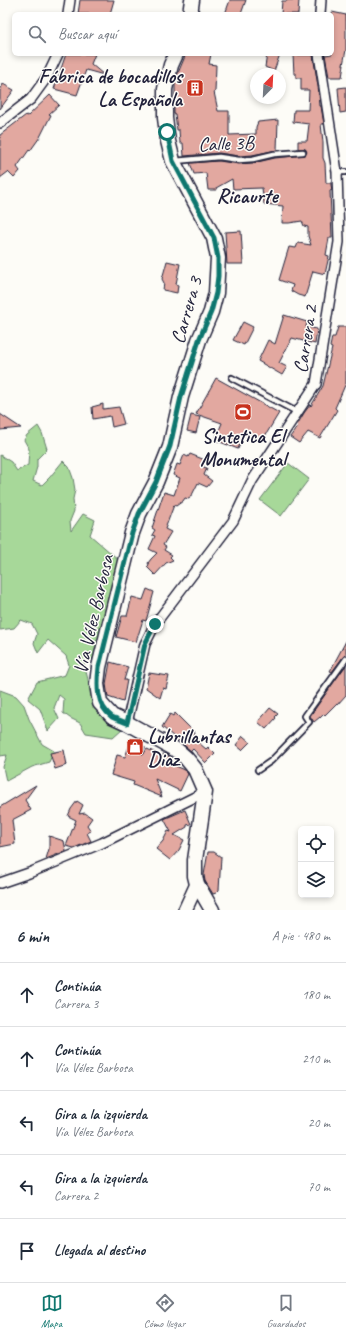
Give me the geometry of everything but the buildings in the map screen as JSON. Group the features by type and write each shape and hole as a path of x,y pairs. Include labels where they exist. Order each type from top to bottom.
{"main road":[{"path":"190,12 192,0"},
{"name":"Carrera 3","path":"175,56 171,65 164,96 167,132 173,161 214,238 218,258 216,293 211,312 199,340 181,397"},
{"name":"Vía Vélez Barbosa","path":"181,397 170,446 156,482 139,514 132,533 99,667 97,684 100,703 112,716 178,751 186,758 195,770 205,792"},
{"path":"205,792 195,860 196,884 212,910"}],"street":[{"path":"68,12 70,0"},
{"path":"320,12 321,0"},
{"path":"0,123 31,99 46,77 57,56"},
{"name":"Carrera 2","path":"127,723 145,644 155,624 233,521 252,481 316,384 339,242 342,172 319,56"},
{"path":"0,883 29,873 102,843 205,792"},
{"path":"184,910 196,884"}],"lane":[{"name":"Calle 3B","path":"173,161 219,157 246,160 274,154 303,152"},
{"path":"232,378 297,412"},
{"path":"258,770 271,761 309,722 305,716 346,659"}],"green space":[{"path":"38,426 47,449 37,459 37,467 33,481 42,485 63,461 69,467 75,490 73,499 74,511 70,521 71,531 83,514 95,520 90,535 119,560 93,659 84,663 91,692 100,714 123,728 113,737 86,733 80,723 63,713 64,699 59,695 54,708 59,719 48,731 40,709 28,699 37,682 65,675 69,665 66,656 48,640 38,653 34,643 37,634 32,624 21,620 14,628 0,630 0,455 11,462 17,471 28,465 29,449 24,440 27,435"},
{"path":"288,463 309,479 281,516 260,500"},
{"path":"0,690 16,696 24,705 29,719 42,744 54,751 49,762 32,767 6,781 3,767 7,755 0,756"}],"place":[{"name":"Fábrica de bocadillos La Española","path":"195,88"},
{"name":"Sintetica El Monumental","path":"243,412"},
{"name":"Lubrillantas Diaz","path":"135,747"}],"district":[{"name":"Ricaurte","path":"247,196"}],"route":[{"path":"155,624 145,644 127,723 112,716 100,703 97,684 99,667 132,533 139,514 156,482 170,446 181,397 199,340 211,312 216,293 218,276 218,258 214,238 173,161 167,132"}]}
